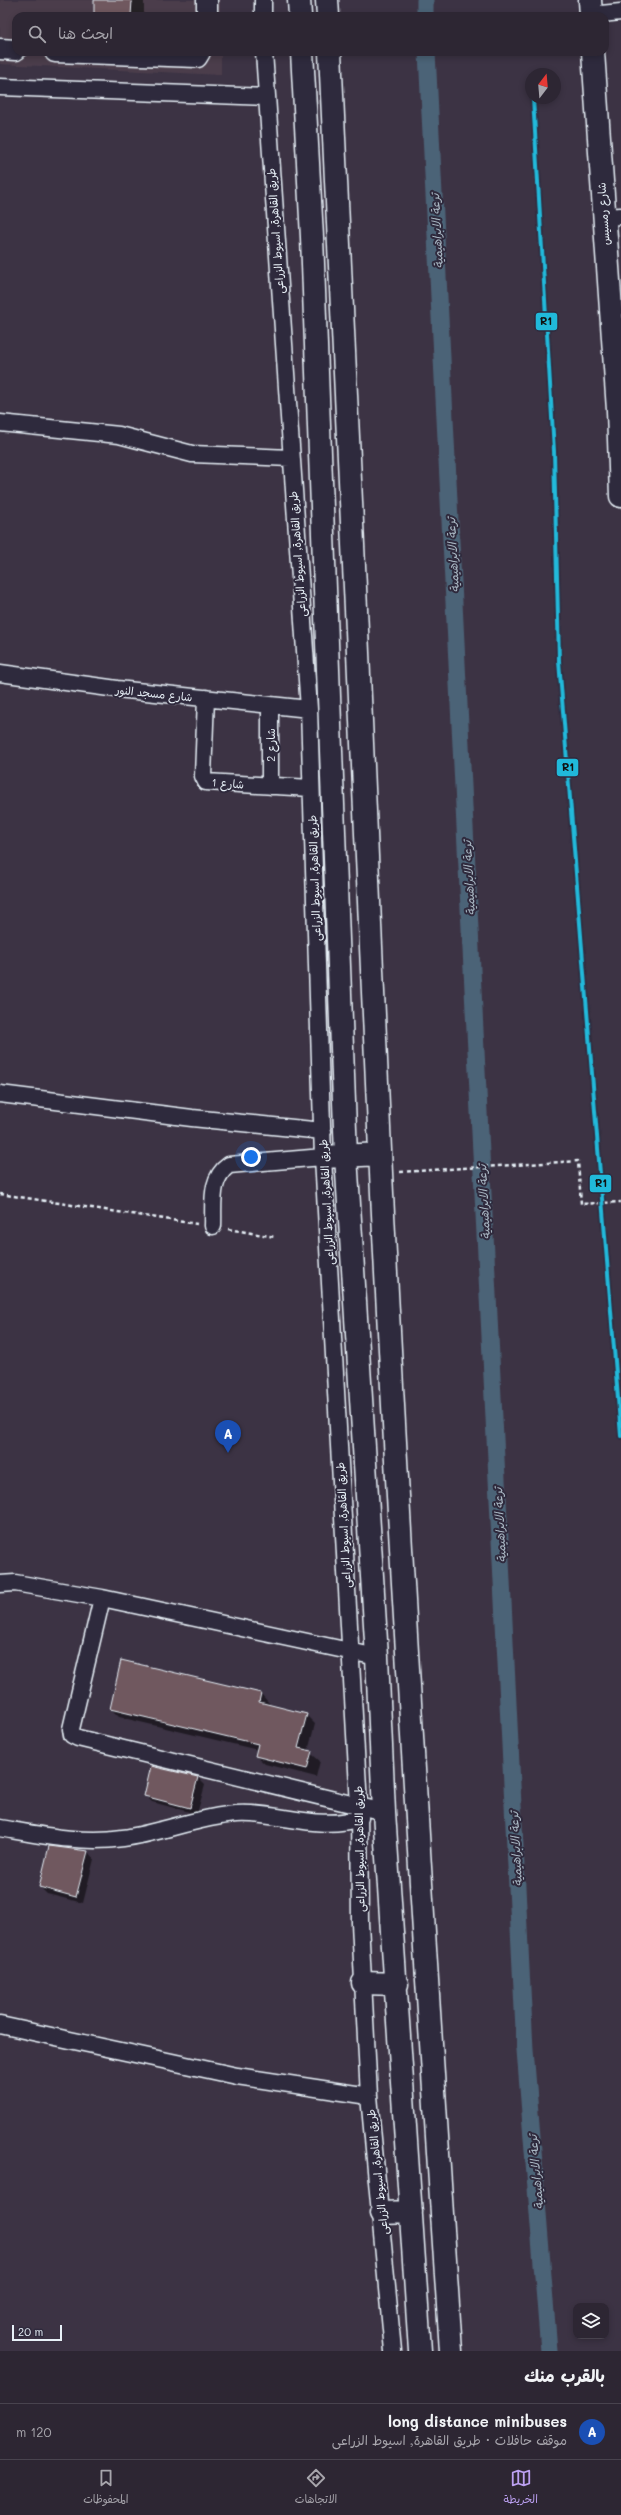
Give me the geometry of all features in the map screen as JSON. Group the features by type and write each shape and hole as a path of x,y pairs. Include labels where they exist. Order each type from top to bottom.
{"main road":[{"path":"299,0 300,12"},
{"path":"328,0 328,12"},
{"name":"طريق القاهرة, اسيوط الزراعى","path":"302,56 312,237 318,432 346,1156 377,1657 384,1812 397,1984 420,2351"},
{"path":"330,56 350,432 380,1154 423,1940 451,2351"},
{"name":"شارع رمسيس","path":"593,56 612,217 620,410 621,496"},
{"path":"318,432 350,432"},
{"path":"323,1157 380,1154"},
{"path":"364,1983 397,1984"},
{"path":"382,2213 411,2212"},
{"path":"418,2328 449,2327"}],"street":[{"path":"207,0 207,12"},
{"path":"262,0 263,12"},
{"path":"591,10 621,12"},
{"path":"0,49 12,50"},
{"path":"150,56 197,58 198,56"},
{"name":"طريق القاهرة, اسيوط الزراعى","path":"264,56 290,458 309,709 323,1157 359,1812 360,1923 369,2096 382,2213 393,2351"},
{"path":"0,86 266,97"},
{"path":"0,423 119,435 192,454 290,458"},
{"name":"شارع مسجد النور","path":"0,673 309,709"},
{"name":"شارع 1","path":"206,698 204,779 209,783 311,788"},
{"name":"شارع 2","path":"270,705 270,786"},
{"path":"0,1094 192,1118 323,1131"},
{"path":"213,1226 215,1180 221,1171 229,1165 323,1157"},
{"path":"0,1584 15,1583 102,1598 377,1657"},
{"path":"102,1598 71,1729 72,1735 78,1738 206,1770 359,1812 384,1812"},
{"path":"0,1828 57,1838 102,1840 125,1838 238,1814 320,1823 343,1823 359,1812"},
{"path":"0,2025 237,2076 369,2096"}],"path":[{"path":"412,1171 578,1162 580,1204 621,1202"},
{"path":"0,1194 117,1210 275,1237"}],"shaded area":[{"path":"0,0 220,0 220,12 12,12 12,56 221,56 221,75 0,64"}],"building":[{"path":"94,0 132,0 131,12 94,12"},
{"path":"121,1660 261,1693 259,1702 307,1714 298,1748 312,1751 307,1769 255,1756 258,1744 110,1709"},
{"path":"151,1766 198,1777 190,1808 144,1796"},
{"path":"49,1846 88,1851 76,1897 39,1887"}],"waterway":[{"name":"ترعة الابراهيمية","path":"425,0 425,12"},
{"name":"ترعة الابراهيمية","path":"427,56 525,2050 549,2351"}],"transit line":[{"name":"R1","path":"533,104 554,451 559,661 621,1436"}],"place":[{"name":"long distance minibuses","path":"228,1453"}]}
